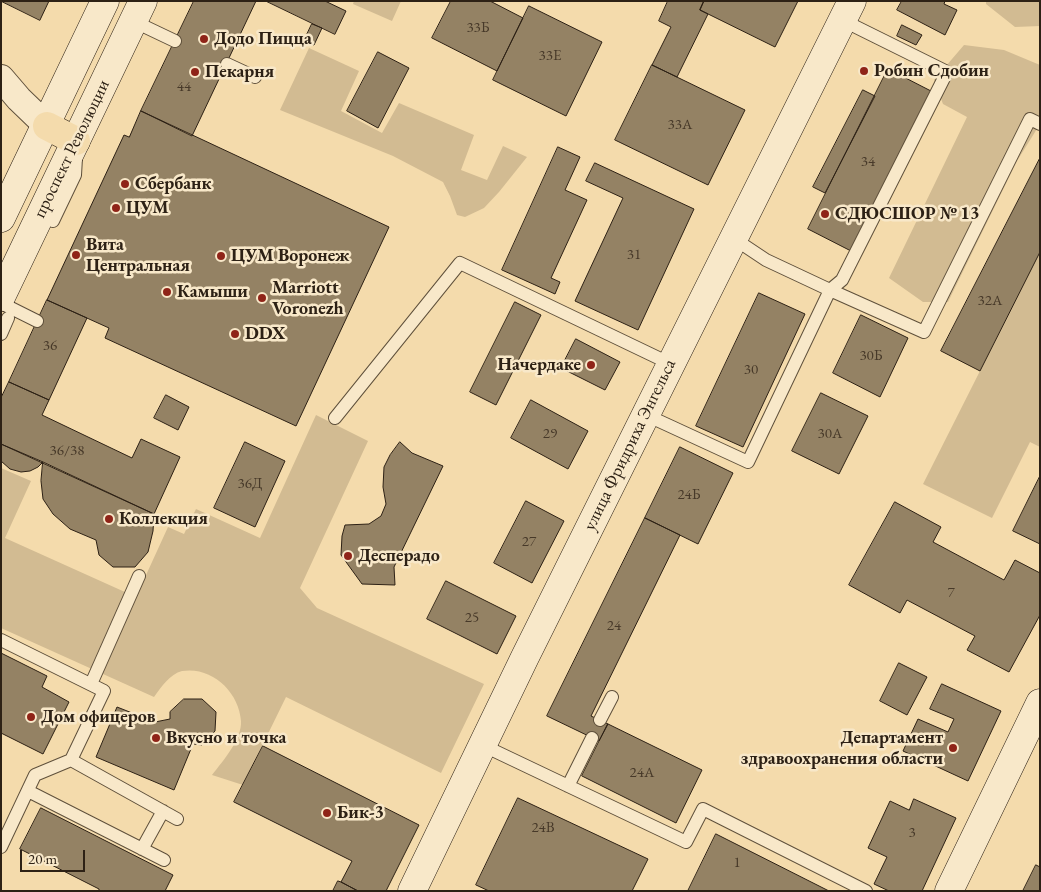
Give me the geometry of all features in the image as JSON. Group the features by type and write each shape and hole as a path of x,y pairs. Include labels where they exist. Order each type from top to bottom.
{"main road":[{"path":"46,126 76,141"}],"street":[{"name":"проспект Революции","path":"1,218 105,1"},
{"name":"улица Фридриха Энгельса","path":"412,891 482,745 847,10"},
{"name":"проспект Революции","path":"5,308 76,141 138,11"},
{"path":"1,78 46,126"},
{"path":"949,891 1040,703"}],"lane":[{"path":"646,415 748,462 830,290 842,280 947,72 847,10"},
{"path":"138,11 175,41"},
{"path":"227,64 255,78"},
{"path":"734,238 766,260 924,332 1030,119 1040,124"},
{"path":"47,231 75,175 76,141"},
{"path":"334,418 460,264 671,364"},
{"path":"1,303 37,321"},
{"path":"1,334 5,308"},
{"path":"91,684 139,576"},
{"path":"1,640 104,691 71,760 35,775 1,847"},
{"path":"600,720 612,697"},
{"path":"568,786 592,738"},
{"path":"482,745 686,842 703,809 866,891"},
{"path":"71,760 177,819"},
{"path":"28,791 164,860"},
{"path":"142,849 163,811"}],"shaded area":[{"path":"354,1 401,1 392,21 353,4"},
{"path":"986,1 1040,1 1040,26 1015,27 986,4"},
{"path":"964,45 1004,50 1040,65 1040,124 1017,161 948,302 923,302 889,278 967,117 943,104 934,80"},
{"path":"309,48 359,71 341,111 382,133 399,103 474,135 461,170 487,180 503,146 527,157 484,208 465,217 457,215 443,182 393,156 280,110"},
{"path":"1040,252 1040,447 1030,442 992,518 923,484"},
{"path":"316,415 368,441 300,588 317,608 484,684 441,773 286,697 243,785 212,775 235,742 241,721 235,700 222,683 204,673 182,671 170,678 154,697 1,628 1,468 31,481 5,538 136,597 168,527 184,534 196,509 260,538"}],"building":[{"path":"1,1 49,1 40,20"},
{"path":"194,1 256,1 192,136 141,111"},
{"path":"266,1 325,1 346,11 335,34"},
{"path":"451,1 490,1 523,18 497,71 432,38"},
{"path":"668,1 704,1 700,10 708,14 677,77 652,65 671,27 659,21"},
{"path":"704,1 798,1 775,47 700,10"},
{"path":"902,1 945,1 944,4 957,10 945,35 897,10"},
{"path":"529,6 602,42 566,116 493,80"},
{"path":"312,24 322,28 314,45 304,41"},
{"path":"902,25 922,35 916,45 897,36"},
{"path":"378,52 409,68 378,128 347,111"},
{"path":"652,65 745,110 708,185 615,140"},
{"path":"888,69 931,91 851,251 808,229"},
{"path":"863,90 875,96 825,193 813,187"},
{"name":"ЦУМ Воронеж","path":"141,111 389,227 296,426 105,338 109,328 47,300 124,135 129,137"},
{"path":"558,147 580,157 565,190 587,200 551,278 560,282 555,294 502,270"},
{"path":"1040,158 1040,252 980,371 941,351"},
{"path":"595,163 694,209 638,330 575,301 623,198 586,181"},
{"path":"759,293 805,314 743,447 696,426"},
{"path":"47,300 87,318 49,400 9,382"},
{"path":"515,302 541,315 496,405 470,392"},
{"path":"861,315 908,338 880,397 833,373"},
{"name":"Начердаке","path":"576,339 620,362 605,390 561,368"},
{"path":"9,382 49,400 42,415 132,458 141,439 180,457 154,514 1,444 1,398"},
{"path":"821,393 868,416 839,474 792,451"},
{"path":"166,395 189,407 178,430 154,418"},
{"path":"531,400 588,431 568,469 511,438"},
{"path":"245,442 285,461 255,527 214,508"},
{"path":"400,442 412,453 443,466 394,567 395,585 362,584 341,555 342,536 345,525 369,524 381,516 386,504 383,487 384,467"},
{"path":"1,444 43,462 30,471 21,472 10,469 1,461"},
{"path":"680,447 733,473 698,544 645,518"},
{"path":"43,462 154,514 153,531 148,552 135,567 113,567 99,555 96,540 70,529 53,514 43,499 41,481"},
{"path":"1040,476 1040,544 1013,531"},
{"path":"526,501 564,521 532,583 494,563"},
{"path":"895,502 941,527 933,542 1004,580 1015,560 1040,573 1040,615 1009,672 967,650 975,636 907,600 900,613 849,585"},
{"path":"645,518 680,535 591,716 608,724 599,741 547,716"},
{"path":"446,581 516,616 497,654 427,619"},
{"name":"Дом офицеров","path":"1,653 47,676 42,687 69,702 43,754 1,733"},
{"path":"899,663 927,677 907,715 880,701"},
{"path":"942,684 1001,711 968,781 903,751 918,719 948,732 954,719 930,709"},
{"name":"Вкусно и точка","path":"184,699 202,699 216,712 215,731 202,745 193,744 174,790 96,757 117,707 155,722 170,719 170,712"},
{"path":"608,724 702,770 676,823 582,776"},
{"name":"Бик-3","path":"263,746 419,825 386,891 358,891 341,882 352,861 234,802"},
{"path":"518,798 648,859 632,891 489,891 476,885"},
{"path":"914,799 956,818 922,891 889,891 874,884 887,857 868,848 890,801 909,810"},
{"path":"41,808 173,875 165,891 99,891 99,889 20,849"},
{"path":"716,834 829,891 688,891"},
{"path":"1036,865 1040,867 1040,891 1023,891"},
{"path":"338,881 341,882 358,891 333,891"}],"place":[{"name":"Додо Пицца","path":"204,39"},
{"name":"Робин Сдобин","path":"864,71"},
{"name":"Пекарня","path":"195,72"},
{"name":"Сбербанк","path":"125,184"},
{"name":"ЦУМ","path":"116,208"},
{"name":"СДЮСШОР № 13","path":"825,214"},
{"name":"Вита Центральная","path":"76,255"},
{"name":"ЦУМ Воронеж","path":"221,256"},
{"name":"Камыши","path":"167,292"},
{"name":"Marriott Voronezh","path":"262,298"},
{"name":"DDX","path":"235,334"},
{"name":"Начердаке","path":"591,365"},
{"name":"Коллекция","path":"109,519"},
{"name":"Десперадо","path":"348,556"},
{"name":"Дом офицеров","path":"31,717"},
{"name":"Вкусно и точка","path":"156,738"},
{"name":"Департамент здравоохранения области","path":"953,748"},
{"name":"Бик-3","path":"327,813"}]}
